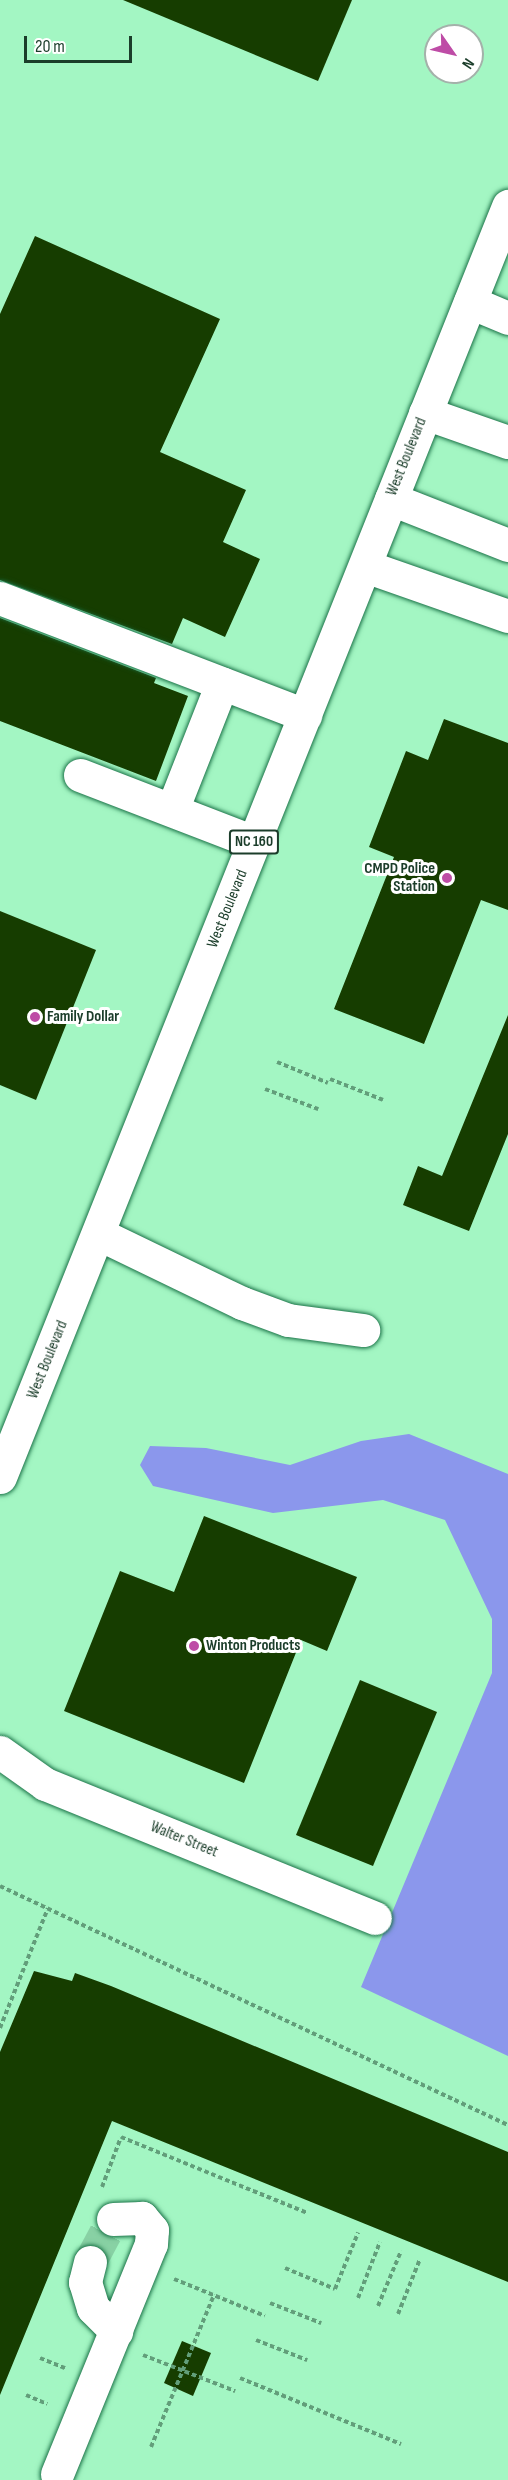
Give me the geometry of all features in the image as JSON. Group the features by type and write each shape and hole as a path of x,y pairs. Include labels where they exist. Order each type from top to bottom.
{"main road":[{"name":"West Boulevard","path":"3,1463 99,1234 508,206"},
{"path":"470,302 508,318"},
{"path":"425,413 508,442"},
{"path":"391,499 508,545"},
{"path":"365,566 508,616"},
{"path":"0,598 305,715"},
{"path":"172,810 222,683"},
{"path":"81,776 254,842"},
{"path":"99,1234 270,1313 363,1329"},
{"name":"Walter Street","path":"0,1752 45,1784 375,1918"},
{"path":"57,2474 124,2341 151,2244 152,2230 142,2218 105,2208"},
{"path":"90,2262 85,2282 93,2308 124,2341"}],"path":[{"path":"276,1062 383,1100"},
{"path":"266,1089 318,1109"},
{"path":"0,1886 508,2125"},
{"path":"0,2028 48,1908"},
{"path":"105,2208 122,2137 307,2213"},
{"path":"285,2268 335,2289 358,2233"},
{"path":"358,2298 380,2242"},
{"path":"378,2306 401,2251"},
{"path":"398,2314 420,2259"},
{"path":"162,2274 266,2316"},
{"path":"151,2447 214,2295"},
{"path":"270,2303 321,2323"},
{"path":"256,2340 307,2360"},
{"path":"124,2341 183,2370 235,2391"},
{"path":"240,2378 401,2444"}],"shaded area":[{"path":"409,1434 508,1474 508,2056 361,1987 492,1673 492,1619 445,1520 383,1500 273,1513 153,1486 140,1465 150,1446 206,1448 290,1465 361,1441"}],"building":[{"path":"123,0 352,0 318,81"},
{"path":"35,236 220,319 160,452 246,490 223,542 260,559 225,637 183,618 172,644 0,580 0,314"},
{"path":"0,618 156,678 154,683 188,696 156,781 0,721"},
{"name":"CMPD Police Station","path":"444,719 508,743 508,910 481,900 424,1044 334,1009 394,857 369,847 406,751 428,760"},
{"name":"Family Dollar","path":"0,911 96,950 36,1100 0,1085"},
{"path":"508,1015 508,1134 469,1231 403,1205 418,1166 442,1176"},
{"name":"Winton Products","path":"204,1516 357,1577 327,1651 301,1640 244,1783 64,1711 120,1571 174,1592"},
{"path":"360,1680 437,1712 373,1866 296,1835"},
{"path":"34,1971 72,1981 75,1973 111,1986 508,2152 508,2282 112,2121 0,2395 0,2052"},
{"path":"182,2341 211,2353 193,2396 164,2383"}],"tunnel":[{"path":"90,2262 113,2219"}],"place":[{"name":"CMPD Police Station","path":"447,878"},
{"name":"Family Dollar","path":"35,1017"},
{"name":"Winton Products","path":"194,1646"}]}
